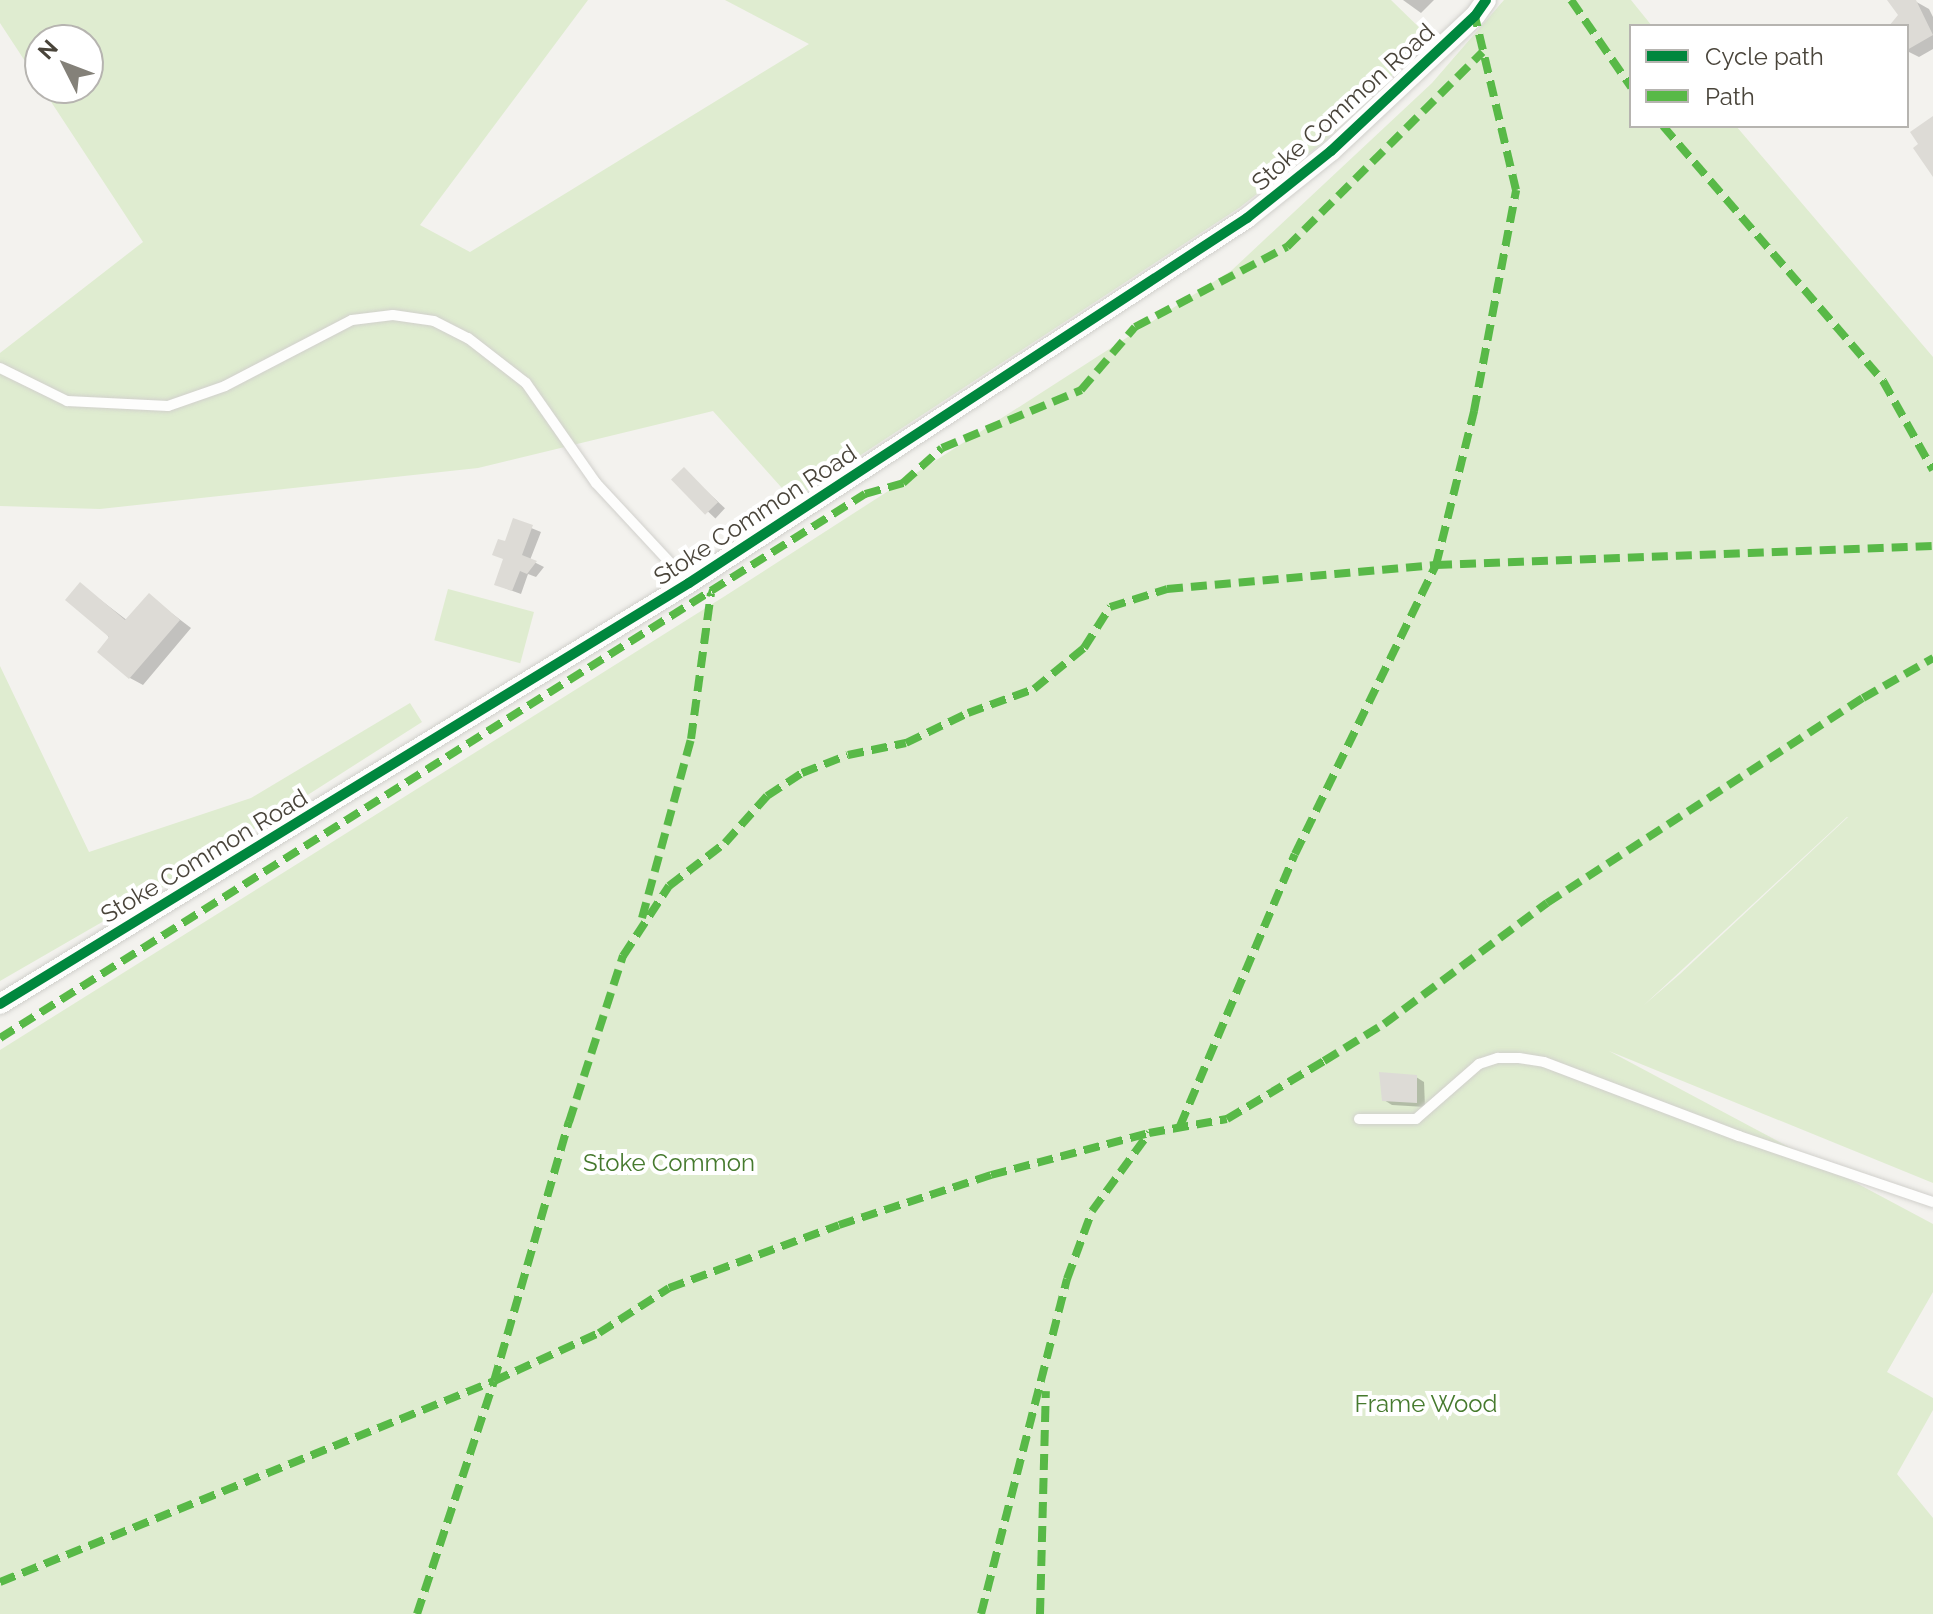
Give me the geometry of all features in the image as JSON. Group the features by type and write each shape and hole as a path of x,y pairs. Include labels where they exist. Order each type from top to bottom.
{"street":[{"name":"Stoke Common Road","path":"0,1004 689,583 1247,218 1331,151 1475,16 1486,0"}],"lane":[{"path":"0,368 67,401 168,406 225,386 352,320 393,315 434,321 468,338 526,383 596,483 689,583"},
{"path":"1359,1119 1416,1119 1479,1064 1498,1058 1519,1058 1544,1062 1739,1136 1933,1202"}],"green space":[{"path":"0,0 588,0 420,225 470,252 809,44 725,0 1391,0 1430,38 1325,141 1239,208 795,498 781,487 713,411 478,468 100,509 0,506 0,353 143,242 52,104 104,104 104,24 24,24 24,60 0,23"},
{"name":"Stoke Common","path":"1504,0 1631,0 1650,24 1629,24 1629,128 1738,128 1933,357 1933,1183 1609,1051 1933,1224 1933,1292 1887,1372 1933,1398 1933,1410 1897,1474 1933,1518 1933,1614 0,1614 0,1050 725,596 1232,270 1432,83","holes":["1847,817 1848,817 1680,974 1644,1005"]},
{"path":"448,589 534,612 520,663 434,640"},
{"path":"0,666 89,852 251,798 410,703 422,722 168,884 0,981"}],"building":[{"path":"1887,0 1916,0 1933,35 1909,49 1909,24 1891,24 1898,15"},
{"path":"1933,116 1933,177 1913,148 1918,144 1910,132"},
{"path":"684,467 718,502 705,515 671,480"},
{"path":"513,518 533,525 522,555 537,561 527,574 520,571 512,591 494,585 503,559 492,555 498,539 505,541"},
{"path":"80,582 125,620 149,593 180,620 129,679 97,652 109,637 65,600"},
{"path":"1379,1072 1417,1075 1417,1103 1382,1101"}],"marked path":[{"path":"1571,0 1629,84"},
{"path":"1180,1126 1295,854 1436,565 1474,411 1516,190 1475,16"},
{"path":"0,1038 865,494 903,483 942,448 1081,390 1135,327 1287,247 1483,52"},
{"path":"1665,128 1883,381 1933,470"},
{"path":"417,1614 494,1381 569,1122 623,956 669,886 725,843 767,796 802,773 848,755 906,743 968,713 1034,689 1084,648 1110,607 1167,589 1436,565 1933,546"},
{"path":"642,918 691,739 711,593 708,592"},
{"path":"981,1614 1067,1279 1092,1211 1149,1133 1227,1119 1324,1061 1384,1024 1547,903 1863,698 1933,658"},
{"path":"0,1582 494,1381 599,1333 669,1288 839,1225 991,1175 1149,1133"},
{"path":"1040,1614 1046,1391"}],"cycle path":[{"path":"0,1004 689,583 1247,218 1331,151 1475,16 1486,0"}],"park label":[{"name":"Frame Wood","path":"1426,1404"}]}
